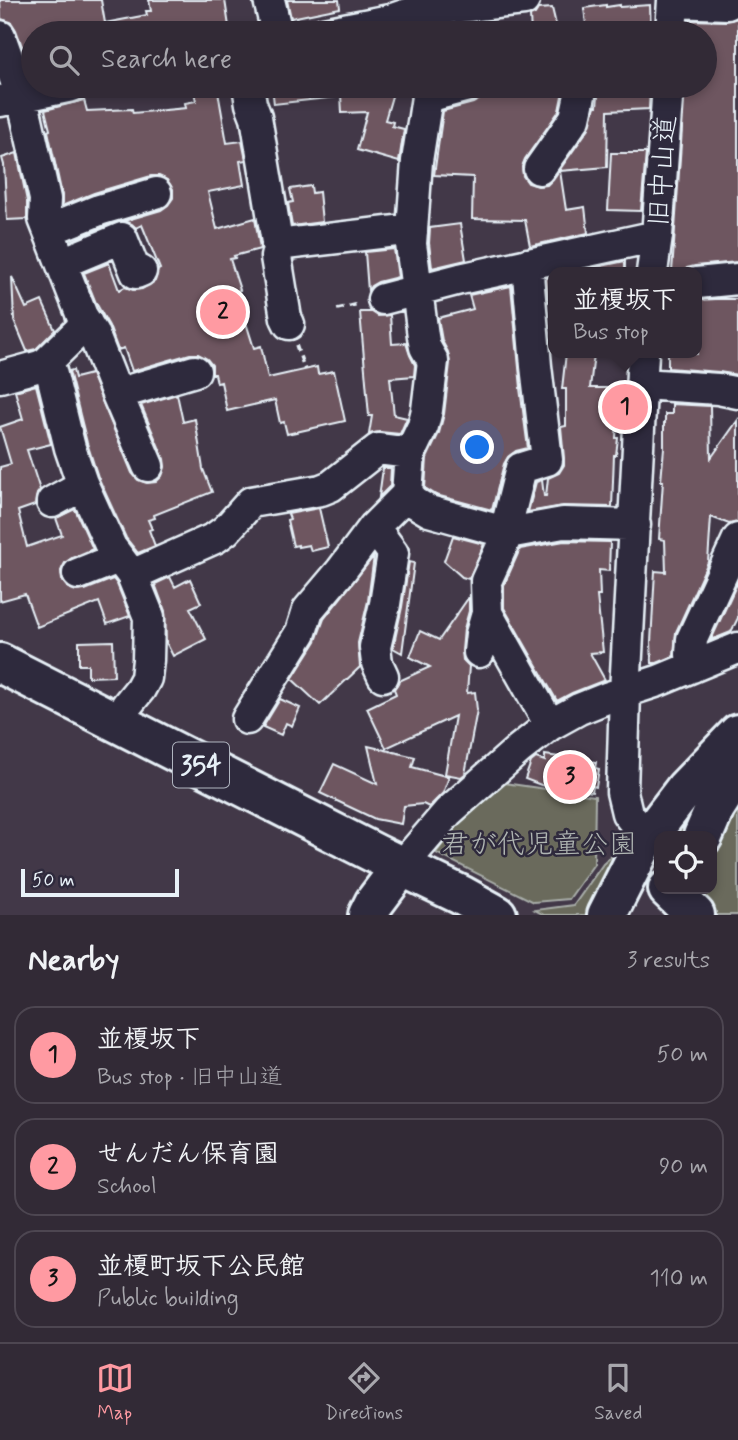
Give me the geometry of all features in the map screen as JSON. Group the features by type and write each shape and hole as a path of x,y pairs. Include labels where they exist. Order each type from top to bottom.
{"highway":[{"name":"354","path":"0,663 401,867 461,895 513,915"},
{"path":"663,831 685,789 738,734"},
{"path":"670,831 716,781 738,771"},
{"path":"705,831 715,808 738,771"},
{"path":"607,915 654,848"},
{"path":"368,915 401,867"},
{"path":"673,894 695,915"},
{"path":"694,894 695,915"},
{"name":"354","path":"461,895 496,915"}],"street":[{"path":"269,0 274,21"},
{"path":"385,21 524,0"},
{"path":"672,21 673,1 727,4 736,0"},
{"path":"0,36 10,98 45,199 44,219 82,316 93,333 148,466"},
{"path":"250,98 256,117 277,245 276,257 289,324"},
{"path":"247,719 301,632 308,610 374,527 407,494 410,453 423,426 427,410 433,361 425,346 411,244 425,98"},
{"path":"539,169 575,118 579,98"},
{"name":"旧中山道","path":"655,255 667,98"},
{"path":"49,230 99,210 156,193"},
{"path":"277,245 405,230 412,232"},
{"path":"62,263 122,238 136,273 141,271"},
{"path":"383,299 527,264 655,255"},
{"path":"479,652 487,613 486,582 508,534 507,524 521,468 547,460 527,264"},
{"path":"702,283 738,279"},
{"path":"0,377 46,363 88,323"},
{"path":"643,358 622,792 627,813 654,846"},
{"path":"46,363 51,371 70,448 83,485 111,547 125,567 149,617 146,678 116,721"},
{"path":"117,394 195,371"},
{"path":"642,384 718,389 738,393"},
{"path":"78,574 125,567 215,538 226,530 251,502 303,495 331,486 378,449 410,453"},
{"path":"52,502 83,485"},
{"path":"407,494 429,511 508,534 563,523 635,525"},
{"path":"374,527 393,553 375,647 377,663 383,676"},
{"path":"692,667 692,639 738,539"},
{"path":"487,613 532,677 550,725"},
{"path":"401,867 448,812 550,725 579,709 658,681 738,648"}],"green space":[{"path":"738,776 738,915 709,915 685,894 717,894 717,831 670,831 676,821"},
{"name":"君が代児童公園","path":"504,783 595,796 594,864 569,899 534,902 436,853 463,817"},
{"path":"623,846 593,915 544,915 535,910 574,905 603,864"}],"building":[{"path":"0,0 101,0 105,21 21,21 21,44 11,22 1,19"},
{"path":"149,0 225,0 228,21 116,21 147,15 146,11 151,11"},
{"path":"287,0 339,0 340,8 291,18"},
{"path":"650,5 651,21 586,21 584,8"},
{"path":"552,8 555,21 530,21 530,16 538,9"},
{"path":"738,18 738,262 672,267 684,98 717,98 717,21 689,20 726,21"},
{"path":"195,98 219,98 227,143 242,141 246,160 240,161 244,185 208,192 217,229 255,218 260,249 230,259 240,290 236,291 254,348 261,346 268,378 317,367 318,374 334,371 345,421 287,434 284,422 280,423 275,400 227,411 221,382 217,383 215,374 212,374 212,365 198,354 132,371 124,348 118,350 96,303 84,273 109,263 119,290 125,287 142,289 155,281 160,269 142,225 136,228 124,221 161,210 173,198 173,189 167,180 151,176 62,206 45,110 84,100 87,111 132,109 133,113 186,108 185,103 196,101"},
{"path":"273,98 327,98 274,104"},
{"path":"341,98 391,98 385,120 393,122 392,126 404,129 399,162 357,150 367,112 342,113"},
{"path":"562,98 559,111 522,167 523,176 528,183 538,186 547,185 553,179 589,128 598,98 649,98 649,109 608,111 607,167 560,171 566,210 585,207 588,233 530,246 525,220 472,219 473,177 434,175 443,111 480,99"},
{"path":"17,153 27,201 27,219 7,220 2,158"},
{"path":"611,153 646,153 641,211 608,210"},
{"path":"311,186 312,193 319,192 322,222 292,226 288,203 293,202 290,189"},
{"path":"460,224 466,260 432,268 430,228"},
{"path":"394,249 398,277 378,282 368,291 365,252"},
{"path":"625,261 625,267 597,267"},
{"path":"12,277 26,308 42,301 55,330 36,349 27,351 14,320"},
{"path":"511,286 528,448 516,451 508,457 492,510 436,495 425,488 427,458 439,433 444,414 450,363 438,318 473,309 469,295"},
{"path":"738,299 738,375 668,368 668,358 702,358 702,300"},
{"path":"369,310 378,316 390,315 392,344 406,343 415,365 414,376 390,378 394,415 407,418 400,434 369,434 372,416 369,416 360,312 370,312"},
{"path":"565,358 594,358 590,388 619,388 612,507 563,506 528,512 536,482 542,480 546,496 548,478 559,473 564,465 561,427 566,426 566,389 562,389"},
{"path":"73,370 75,378 91,374 132,473 138,480 156,482 165,467 141,405 177,394 183,422 195,419 203,469 212,492 154,515 155,518 148,520 155,546 138,553 126,538 98,477 69,371"},
{"path":"36,385 51,444 27,450 40,490 35,505 18,511 27,547 62,535 56,518 75,509 93,549 65,563 61,571 62,580 68,588 76,591 113,579 130,616 107,624 99,602 37,627 25,594 0,601 0,467 11,464 0,427 23,419 15,391"},
{"path":"672,404 710,406 711,458 738,420 738,522 729,524 711,517 708,562 676,632 674,656 652,663 655,571 666,572 665,540 659,539 661,481 665,414 672,414"},
{"path":"383,468 391,468 390,486 379,497"},
{"path":"319,508 328,547 311,551 309,545 293,546 288,514"},
{"path":"453,536 484,544 469,579 462,577 444,561"},
{"path":"564,541 610,542 609,571 599,570 600,596 597,596 603,652 590,653 605,680 557,701 504,608 504,585 520,549"},
{"path":"374,556 368,601 358,643 360,667 320,705 292,679 316,641 324,619"},
{"path":"409,562 414,563 402,653 393,648"},
{"path":"170,577 175,587 190,579 201,603 190,608 206,639 173,656 166,642 165,611 155,584"},
{"path":"738,581 738,618 731,632 711,640"},
{"path":"469,597 462,651 463,660 469,666 467,693 475,692 477,710 465,774 461,777 445,774 455,716 386,748 367,708 396,694 394,689 399,681 430,667 410,657 420,631 439,640"},
{"path":"113,641 114,676 88,677 88,665 79,665 79,642"},
{"path":"280,699 300,708 292,726 286,723 281,735 263,727"},
{"path":"368,746 415,757 412,767 449,777 443,793 429,807 423,804 404,806 401,824 375,819 320,793 334,764 377,784"},
{"path":"545,755 596,762 595,768 599,769 596,787 593,786 592,792 541,785 525,779 531,762 536,758 545,761"}],"place":[{"name":"せんだん保育園","path":"223,312"},
{"name":"並榎坂下","path":"625,407"},
{"name":"並榎町坂下公民館","path":"570,777"}]}
